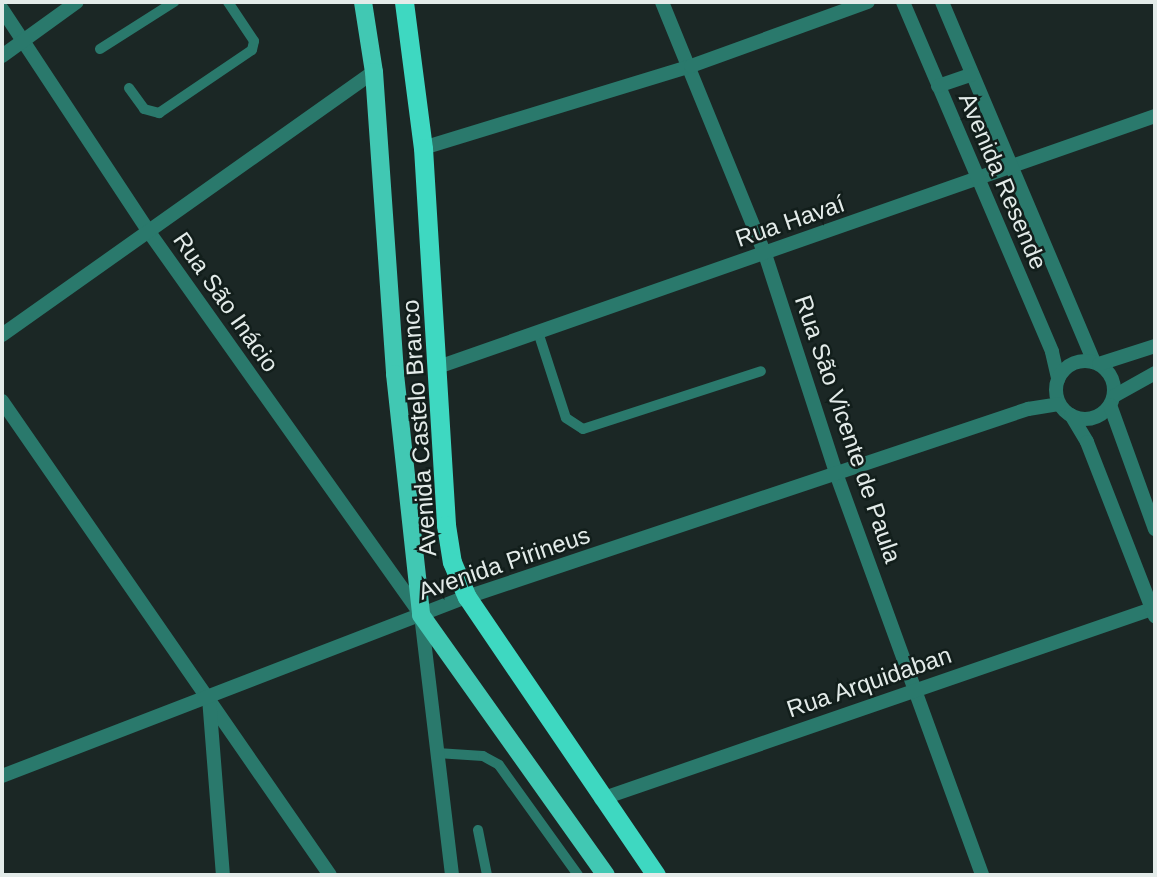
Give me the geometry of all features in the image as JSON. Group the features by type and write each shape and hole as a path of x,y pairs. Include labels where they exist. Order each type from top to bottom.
{"highway":[{"name":"Avenida Castelo Branco","path":"404,2 424,148 446,524 452,562 467,597 601,799 656,875"}],"main road":[{"name":"Avenida Castelo Branco","path":"363,2 374,72 395,374 421,615 606,875"}],"street":[{"path":"2,56 77,2"},
{"name":"Rua São Vicente de Paula","path":"662,2 691,66 765,254 837,476 982,875"},
{"path":"424,148 691,66 868,2"},
{"name":"Avenida Resende","path":"903,2 1052,352 1057,384"},
{"name":"Avenida Resende","path":"943,2 1011,168 1096,363"},
{"name":"Rua São Inácio","path":"2,9 149,232 421,615"},
{"path":"2,335 374,72"},
{"path":"938,86 972,74"},
{"name":"Rua Havaí","path":"438,367 1155,116"},
{"path":"1154,612 1087,442 1071,415 1059,404 1057,384 1066,368 1096,363 1155,346"},
{"path":"1096,363 1108,372 1112,401 1155,529"},
{"path":"1071,415 1092,417 1155,373"},
{"name":"Avenida Pirineus","path":"1028,408 1057,384"},
{"path":"2,401 209,696 330,875"},
{"name":"Avenida Pirineus","path":"2,776 467,597 837,476 1028,408 1059,404"},
{"name":"Rua Arquidaban","path":"601,799 914,690 1154,612"},
{"path":"421,615 452,875"},
{"path":"209,696 223,875"}],"lane":[{"path":"100,49 174,2"},
{"path":"129,88 144,108 159,113 252,50 254,41 228,2"},
{"path":"538,332 566,418 583,429 761,371"},
{"path":"438,753 484,757 499,765 578,875"},
{"path":"478,830 487,875"}]}
